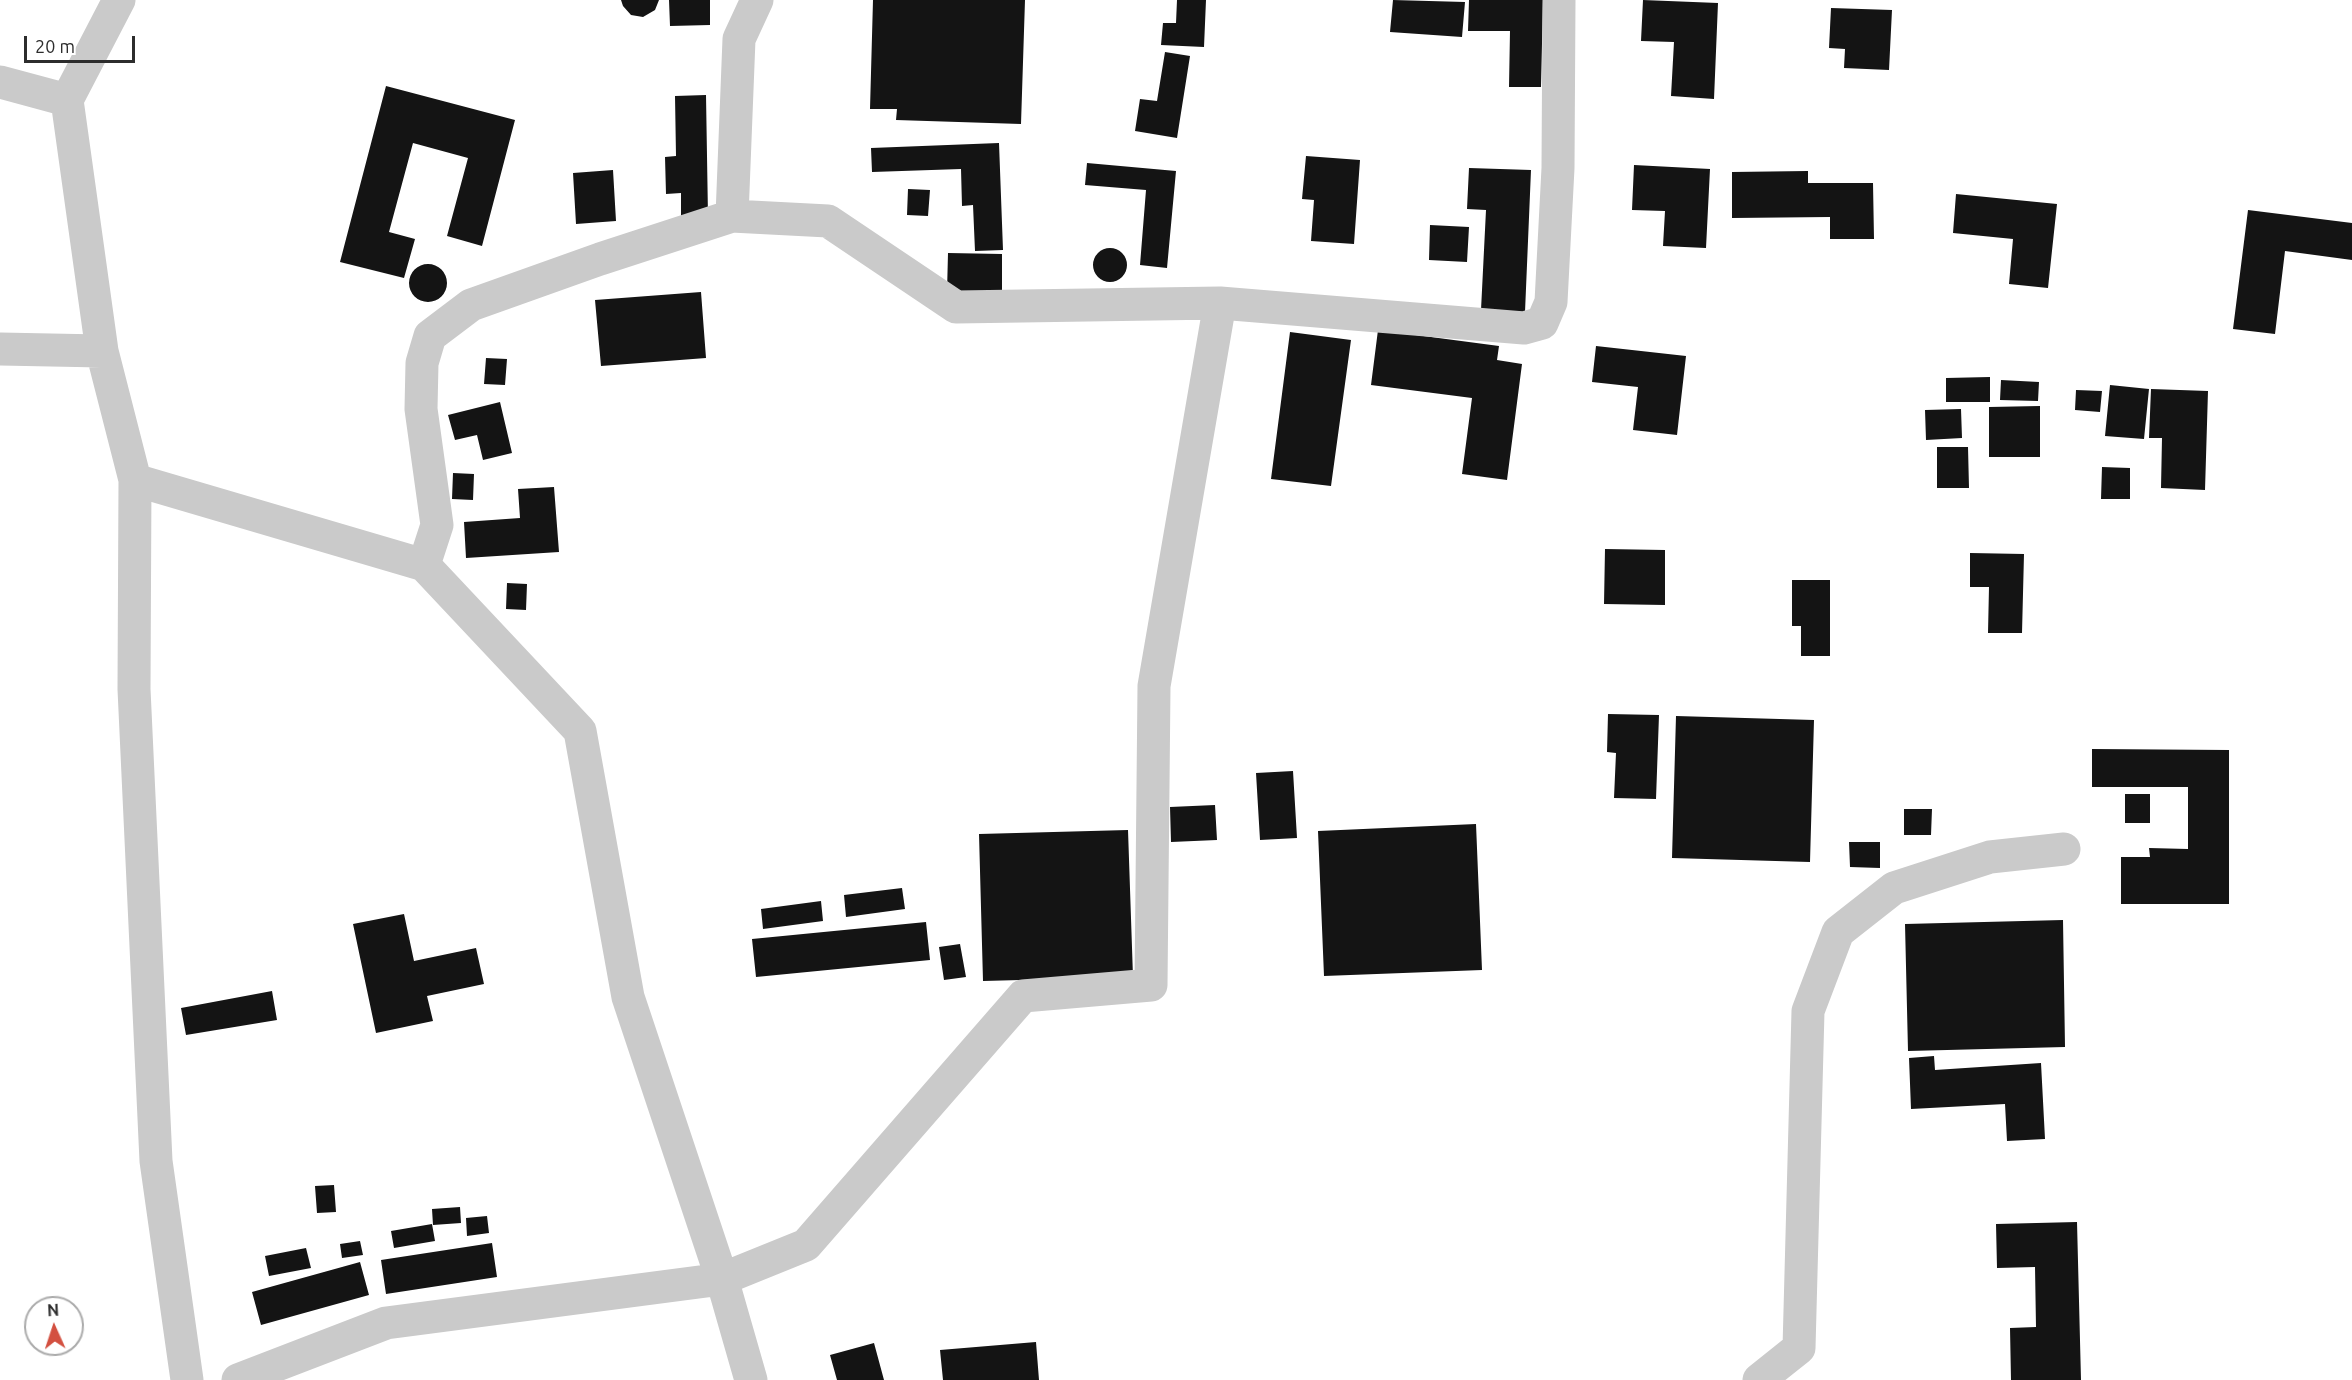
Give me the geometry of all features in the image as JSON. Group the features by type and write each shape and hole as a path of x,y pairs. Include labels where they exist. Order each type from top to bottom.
{"street":[{"path":"119,0 67,100 102,351 135,480 134,689 156,1161 188,1380"},
{"path":"732,216 740,39 757,0"},
{"path":"424,565 437,525 421,409 422,363 430,336 471,305 600,259 732,216 828,221 956,307 1220,303 1524,328 1542,323 1551,302 1558,168 1559,0"},
{"path":"0,82 67,100"},
{"path":"238,1380 386,1323 722,1279 806,1245 1023,996 1151,985 1154,686 1220,303"},
{"path":"0,349 102,351"},
{"path":"135,480 424,565 580,731 628,997 722,1279 751,1380"},
{"path":"1759,1380 1800,1348 1808,1011 1838,932 1893,888 1990,857 2064,849"}],"building":[{"path":"621,0 659,0 655,10 643,17 631,15"},
{"path":"669,0 710,0 710,25 670,26"},
{"path":"873,0 1025,0 1021,124 896,120 897,109 870,109"},
{"path":"1177,0 1206,0 1204,47 1161,45 1163,23 1176,23"},
{"path":"1393,0 1465,2 1462,37 1390,32"},
{"path":"1469,0 1543,0 1541,87 1509,87 1510,31 1468,31"},
{"path":"1643,0 1718,3 1714,99 1671,96 1674,42 1641,41"},
{"path":"1831,8 1892,10 1889,70 1844,68 1845,49 1829,48"},
{"path":"1165,52 1190,56 1177,138 1135,131 1140,99 1157,101"},
{"path":"386,86 515,120 482,246 447,236 468,158 413,143 389,232 415,239 404,278 340,262"},
{"path":"706,95 708,217 681,217 681,193 666,194 665,157 676,156 675,96"},
{"path":"999,143 1003,250 975,251 973,205 962,206 961,169 872,172 871,148"},
{"path":"1306,156 1360,160 1354,244 1311,241 1314,200 1302,199"},
{"path":"1087,163 1176,171 1167,268 1140,265 1146,190 1085,185"},
{"path":"1634,165 1710,169 1706,248 1663,246 1665,211 1632,210"},
{"path":"1469,168 1531,170 1525,312 1481,310 1486,210 1467,209"},
{"path":"613,170 616,221 576,224 573,173"},
{"path":"1808,171 1808,183 1873,183 1874,239 1830,239 1830,217 1732,218 1732,172"},
{"path":"908,189 930,190 928,216 907,215"},
{"path":"1956,194 2057,204 2048,288 2009,284 2013,239 1953,233"},
{"path":"2248,210 2352,223 2352,260 2285,251 2275,334 2233,329"},
{"path":"1430,225 1469,227 1467,262 1429,260"},
{"path":"1110,248 1122,253 1127,265 1122,277 1110,282 1098,277 1093,265 1098,253"},
{"path":"948,253 1002,254 1002,292 947,292"},
{"path":"428,264 441,270 447,283 441,296 428,302 415,296 409,283 415,270"},
{"path":"701,292 706,358 601,366 595,300"},
{"path":"1378,330 1499,346 1497,360 1522,364 1507,480 1462,474 1472,398 1371,385"},
{"path":"1290,332 1351,340 1331,486 1271,479"},
{"path":"1596,346 1686,356 1677,435 1633,430 1638,387 1592,382"},
{"path":"486,358 507,359 505,385 484,384"},
{"path":"1990,377 1990,402 1946,402 1946,378"},
{"path":"2001,380 2039,382 2038,401 2000,400"},
{"path":"2110,385 2149,389 2144,439 2105,436"},
{"path":"2151,389 2208,391 2205,490 2161,488 2162,438 2149,438"},
{"path":"2076,390 2102,391 2100,412 2075,410"},
{"path":"500,402 512,453 483,460 477,435 455,440 448,415"},
{"path":"2040,406 2040,457 1989,457 1989,407"},
{"path":"1961,409 1962,438 1926,440 1925,410"},
{"path":"1937,447 1968,447 1969,488 1937,488"},
{"path":"2102,467 2130,468 2130,499 2101,499"},
{"path":"453,473 474,474 473,500 452,499"},
{"path":"554,487 559,552 466,558 464,522 520,518 518,489"},
{"path":"1605,549 1665,550 1665,605 1604,604"},
{"path":"1970,553 2024,554 2022,633 1988,633 1989,587 1970,587"},
{"path":"1792,580 1830,580 1830,656 1801,656 1801,626 1792,626"},
{"path":"507,583 527,584 526,610 506,609"},
{"path":"1608,714 1659,715 1656,799 1614,798 1616,753 1607,752"},
{"path":"1676,716 1814,720 1810,862 1672,858"},
{"path":"2092,749 2229,750 2229,904 2121,904 2121,857 2150,857 2149,848 2188,849 2188,787 2092,787"},
{"path":"1293,771 1297,838 1260,840 1256,773"},
{"path":"2125,794 2150,794 2150,823 2125,823"},
{"path":"1215,805 1217,840 1171,842 1170,807"},
{"path":"1904,809 1932,809 1931,835 1904,835"},
{"path":"1476,824 1482,970 1324,976 1318,831"},
{"path":"1128,830 1133,977 983,981 979,834"},
{"path":"1849,842 1880,842 1880,868 1850,867"},
{"path":"902,888 905,909 846,917 844,895"},
{"path":"821,901 823,921 763,929 761,909"},
{"path":"404,914 414,961 476,948 484,984 427,996 433,1021 376,1033 353,924"},
{"path":"2063,920 2065,1047 1908,1051 1905,924"},
{"path":"926,922 930,960 756,977 752,939"},
{"path":"960,944 966,977 944,980 939,947"},
{"path":"272,991 277,1020 186,1035 181,1008"},
{"path":"1934,1056 1935,1070 2041,1063 2045,1139 2007,1141 2005,1104 1911,1109 1909,1058"},
{"path":"334,1185 336,1212 317,1213 315,1186"},
{"path":"460,1207 461,1223 433,1225 432,1209"},
{"path":"487,1216 489,1233 467,1236 466,1218"},
{"path":"2077,1222 2081,1380 2011,1380 2010,1328 2036,1327 2035,1267 1997,1268 1996,1224"},
{"path":"432,1224 435,1241 394,1248 391,1231"},
{"path":"360,1241 363,1255 342,1258 340,1244"},
{"path":"492,1243 497,1277 386,1294 381,1260"},
{"path":"306,1248 311,1268 269,1276 265,1256"},
{"path":"360,1262 369,1295 261,1325 252,1292"},
{"path":"1036,1342 1039,1380 943,1380 940,1350"},
{"path":"874,1343 884,1380 837,1380 830,1355"}]}
